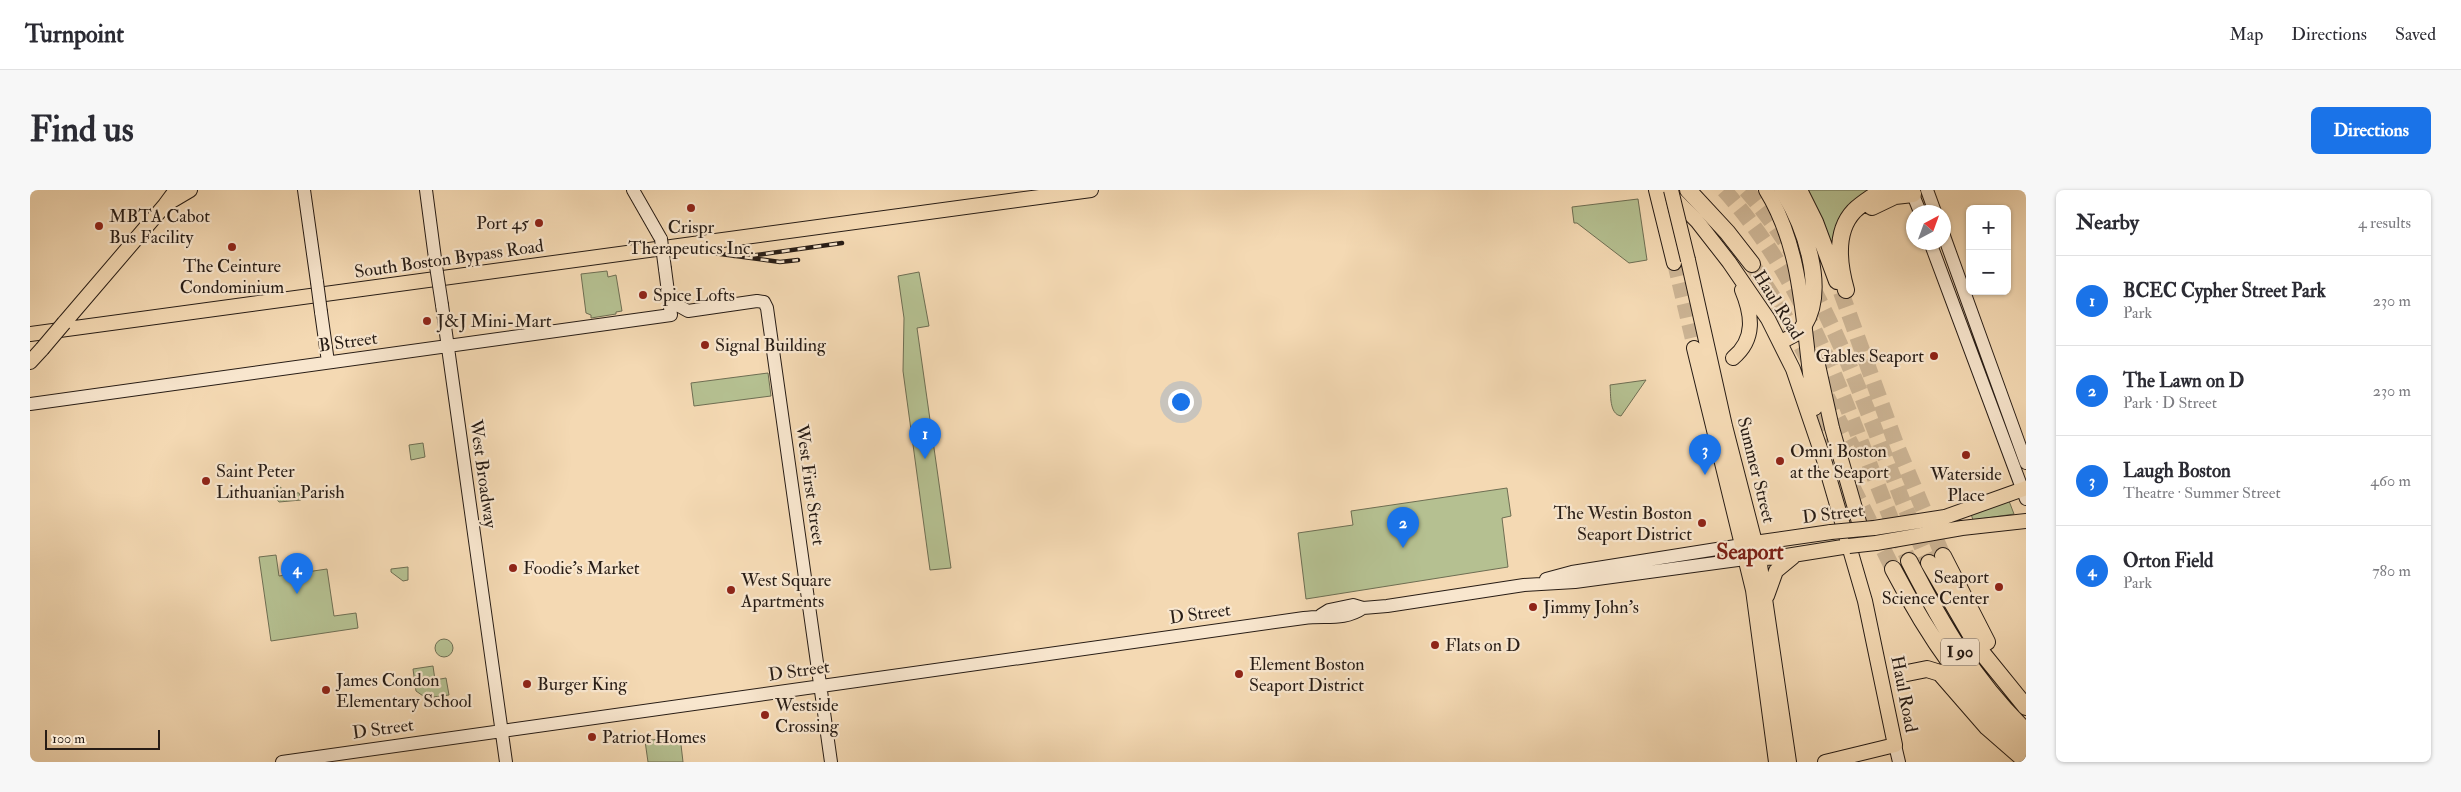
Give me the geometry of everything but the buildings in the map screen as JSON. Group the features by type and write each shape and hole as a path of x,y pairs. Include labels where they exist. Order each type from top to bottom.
{"highway":[{"path":"1688,190 1727,232 1752,264"},
{"path":"1782,190 1801,227 1811,263 1813,297 1804,325"},
{"path":"1799,190 1815,222 1843,291 1840,255 1842,233 1849,217 1882,190"},
{"path":"1840,255 1845,234 1861,215 1886,199 1917,191"},
{"name":"I 90","path":"2026,696 1989,646 1936,559 1979,649 2026,707"},
{"name":"I 90","path":"1909,562 1934,611 1958,650 1993,696 2026,731"},
{"path":"1893,568 1919,618 1945,659 1980,701 2026,746"},
{"path":"1907,673 1927,669 1940,673 1987,727 2026,761"}],"main road":[{"path":"30,362 176,190"},
{"path":"165,205 190,190"},
{"path":"304,190 328,362"},
{"name":"West Broadway","path":"426,190 506,762"},
{"path":"633,190 661,239 667,284"},
{"name":"South Boston Bypass Road","path":"30,334 1091,190"},
{"path":"1656,190 1674,263"},
{"name":"Haul Road","path":"1665,190 1692,215 1729,262 1781,342 1798,380 1866,601 1899,762"},
{"name":"Summer Street","path":"1671,190 1688,260 1708,381 1750,551 1766,601 1788,762"},
{"name":"Haul Road","path":"1766,190 1782,219 1792,247 1804,325 1809,375 1824,460"},
{"path":"1917,191 1919,205"},
{"path":"1917,191 1929,205"},
{"path":"1933,250 2025,492"},
{"path":"1949,250 2026,463"},
{"path":"1729,262 1747,302 1750,323 1746,342 1733,358"},
{"name":"West First Street","path":"667,284 673,301 685,311 757,301 764,302 767,308 831,762"},
{"name":"B Street","path":"30,404 671,315 667,284"},
{"path":"1781,342 1792,336 1804,325 1816,353 1822,391 1846,478 1867,528 1849,546"},
{"name":"D Street","path":"282,762 501,730 821,688 1321,615 1335,618 1355,614 1364,608 1524,585 1575,582 1750,551 1807,535 1943,518 2025,492"},
{"name":"D Street","path":"1750,551 1805,553 1962,528 2026,521"},
{"name":"Summer Street","path":"1750,551 1755,604 1776,762"},
{"path":"1766,601 1776,571 1785,561 1805,553"},
{"path":"1825,762 1895,745"}],"green space":[{"path":"1807,190 1870,190 1835,250"},
{"path":"1638,199 1647,260 1629,263 1577,223 1574,223 1572,207"},
{"path":"607,271 608,277 616,275 622,311 616,312 616,314 591,318 591,315 586,313 581,274"},
{"path":"919,272 929,326 917,328 951,568 930,570 903,371 904,318 898,276"},
{"path":"768,373 771,396 694,406 691,383"},
{"path":"1646,380 1621,416 1617,415 1611,403 1610,385"},
{"path":"423,443 425,457 411,460 409,445"},
{"path":"279,486 286,492 299,493 301,500 279,502 275,497 274,487"},
{"path":"1507,488 1511,516 1502,518 1508,567 1306,599 1298,533 1353,525 1351,511"},
{"path":"2009,501 2014,514 1973,520 1971,514"},
{"path":"276,555 279,576 327,569 334,616 356,613 358,628 271,641 259,557"},
{"path":"408,567 408,580 403,581 391,572 391,569"},
{"path":"440,639 448,639 453,644 451,655 440,657 435,652 435,644"},
{"path":"433,666 435,680 446,678 449,695 426,698 416,691 413,669"},
{"path":"680,736 683,762 648,762 645,741"}],"tunnel":[{"path":"1724,190 1757,231 1785,275 1810,320 1909,561"},
{"path":"1746,190 1778,231 1806,275 1829,321 1851,369 1908,515 1929,563"},
{"path":"1674,263 1694,348"},
{"path":"1752,264 1782,311 1809,361"},
{"path":"1841,292 1896,444 1943,556"},
{"path":"1806,395 1837,458"},
{"path":"1827,397 1852,446"},
{"path":"1852,486 1893,569"}],"railway":[{"path":"734,256 749,256 842,243"},
{"path":"713,253 780,262 798,260"}],"place":[{"name":"Crispr Therapeutics Inc.","path":"691,208"},
{"name":"Port 45","path":"539,223"},
{"name":"MBTA Cabot Bus Facility","path":"99,226"},
{"name":"The Ceinture Condominium","path":"232,247"},
{"name":"Spice Lofts","path":"643,295"},
{"name":"J&J Mini-Mart","path":"427,321"},
{"name":"Signal Building","path":"705,345"},
{"name":"Gables Seaport","path":"1934,356"},
{"name":"Waterside Place","path":"1966,455"},
{"name":"BCEC Cypher Street Park","path":"925,459"},
{"name":"Omni Boston at the Seaport","path":"1780,461"},
{"name":"Laugh Boston","path":"1705,475"},
{"name":"Saint Peter Lithuanian Parish","path":"206,481"},
{"name":"The Westin Boston Seaport District","path":"1702,523"},
{"name":"The Lawn on D","path":"1403,548"},
{"name":"Foodie's Market","path":"513,568"},
{"name":"Seaport Science Center","path":"1999,587"},
{"name":"West Square Apartments","path":"731,590"},
{"name":"Orton Field","path":"297,594"},
{"name":"Jimmy John's","path":"1533,607"},
{"name":"Flats on D","path":"1435,645"},
{"name":"Element Boston Seaport District","path":"1239,674"},
{"name":"Burger King","path":"527,684"},
{"name":"James Condon Elementary School","path":"326,690"},
{"name":"Westside Crossing","path":"765,715"},
{"name":"Patriot Homes","path":"592,737"}],"district":[{"name":"Seaport","path":"1750,552"}]}
